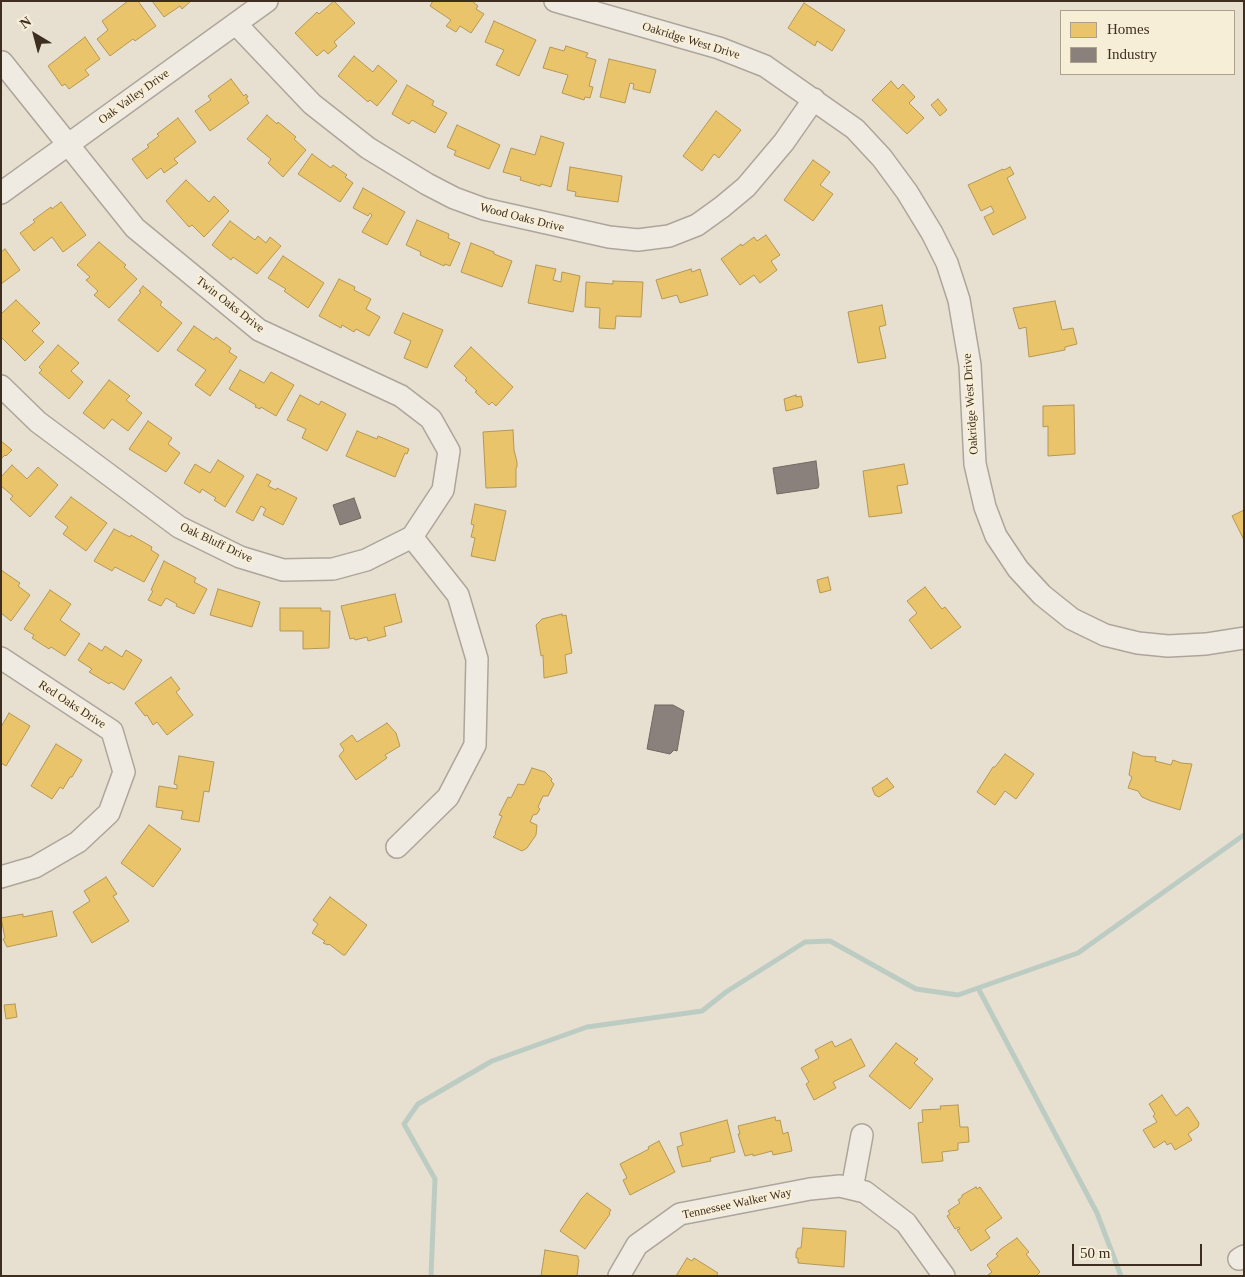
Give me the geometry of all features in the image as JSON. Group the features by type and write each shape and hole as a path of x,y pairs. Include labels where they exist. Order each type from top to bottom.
{"street":[{"name":"Oak Valley Drive","path":"1,193 267,1"},
{"name":"Oakridge West Drive","path":"555,1 719,48 765,66 855,129 882,158 912,200 932,233 947,264 959,300 970,365 975,464 984,507 996,536 1018,569 1042,595 1072,619 1105,635 1138,643 1168,646 1206,644 1244,638"},
{"name":"Wood Oaks Drive","path":"236,24 312,104 368,148 427,184 454,198 484,210 608,237 638,240 669,236 697,225 746,187 784,142 814,99"},
{"name":"Twin Oaks Drive","path":"2,62 67,146 135,228 259,330 401,396 431,419 450,451 443,490 412,537"},
{"name":"Oak Bluff Drive","path":"1,386 38,422 180,527 240,557 283,570 333,569 366,560 412,537"},
{"path":"397,847 448,797 475,745 477,659 458,595 412,537"},
{"name":"Red Oaks Drive","path":"1,658 112,732 124,772 109,813 78,842 35,868 1,877"},
{"path":"852,1189 862,1135"},
{"name":"Tennessee Walker Way","path":"619,1276 637,1245 680,1214 810,1189 840,1186 864,1192 906,1224 944,1276"}],"building: Homes":[{"path":"128,1 138,1 156,26 135,41 133,39 110,56 97,39 108,30 102,21"},
{"path":"152,1 191,1 182,9 180,6 164,17"},
{"path":"334,1 355,23 334,42 337,46 328,54 324,50 317,56 295,33 317,12 319,14"},
{"path":"433,1 472,1 478,6 476,9 484,14 471,33 460,26 456,32 446,26 451,20 430,6"},
{"path":"804,3 845,30 832,51 817,41 815,46 788,28"},
{"path":"494,21 536,40 519,76 496,65 504,50 485,42"},
{"path":"85,37 100,59 85,70 89,75 69,89 65,84 62,86 48,66"},
{"path":"566,46 588,53 586,57 596,60 589,86 593,87 590,98 585,97 584,100 562,93 568,75 543,68 550,47 564,51"},
{"path":"354,56 373,72 378,65 397,81 377,106 370,100 368,102 338,76"},
{"path":"609,59 656,70 650,93 633,89 634,84 630,83 625,103 600,97"},
{"path":"231,79 244,96 246,94 249,103 210,131 195,111 211,100 208,96"},
{"path":"891,81 898,89 903,84 915,97 909,103 924,118 907,134 872,100"},
{"path":"407,85 434,101 432,105 447,113 435,133 412,120 409,124 392,114"},
{"path":"938,99 947,110 940,116 931,105"},
{"path":"716,111 741,130 719,158 714,154 702,171 683,156"},
{"path":"267,115 296,137 294,139 306,150 283,177 268,163 271,159 247,139"},
{"path":"178,118 196,142 174,159 178,163 164,173 161,168 147,179 132,159 149,147 147,145 159,136 157,134"},
{"path":"457,125 500,145 489,169 454,155 456,151 447,147"},
{"path":"541,136 564,143 551,187 520,180 521,177 503,172 511,148 535,155"},
{"path":"312,154 331,168 333,165 347,175 345,177 353,183 340,202 298,174"},
{"path":"813,160 830,172 820,185 833,194 813,221 784,200"},
{"path":"570,167 622,176 618,202 575,196 576,192 567,190"},
{"path":"1010,167 1014,174 1007,178 1026,218 993,235 984,217 994,212 991,206 981,211 968,185"},
{"path":"186,180 209,202 214,196 229,211 204,237 192,225 189,227 166,201"},
{"path":"363,188 405,212 387,245 362,232 372,215 370,213 368,216 353,208"},
{"path":"61,202 86,235 63,252 52,237 34,251 20,233 35,222 33,220"},
{"path":"417,220 449,234 448,238 460,243 450,266 445,264 444,266 420,255 421,252 406,245"},
{"path":"230,221 255,240 258,236 266,243 270,237 281,246 257,274 233,257 231,260 212,245"},
{"path":"766,235 780,255 771,261 777,270 760,283 754,275 740,285 721,259 754,237 757,241"},
{"path":"99,242 126,265 124,267 137,279 109,308 94,295 98,291 86,280 90,277 77,265"},
{"path":"471,243 512,261 502,287 461,272"},
{"path":"5,249 20,270 1,284 1,252"},
{"path":"283,256 324,283 308,308 284,291 286,289 268,278"},
{"path":"536,265 556,269 553,280 561,282 562,272 580,276 573,312 528,303"},
{"path":"691,269 692,272 700,269 708,295 680,303 677,295 662,299 656,280"},
{"path":"339,279 355,287 354,290 371,299 366,309 380,317 369,336 356,329 354,332 342,325 341,328 319,316"},
{"path":"613,281 643,282 641,317 616,316 615,329 599,328 600,308 585,307 586,282 613,284"},
{"path":"143,286 162,302 160,305 182,323 158,352 118,320 141,292 139,291"},
{"path":"16,300 40,323 32,331 44,342 25,361 1,337 1,314"},
{"path":"1055,301 1062,330 1073,328 1077,344 1065,347 1065,350 1029,357 1026,327 1019,329 1013,308"},
{"path":"882,305 886,325 879,327 886,358 858,363 848,312"},
{"path":"403,313 443,330 427,368 404,358 411,341 394,333"},
{"path":"194,326 214,340 216,337 231,348 229,352 237,357 210,396 195,385 206,370 177,350"},
{"path":"58,345 79,363 71,371 83,382 69,399 39,373 42,370 39,367"},
{"path":"471,347 513,387 496,406 492,402 489,405 475,392 477,391 465,380 467,378 454,366"},
{"path":"240,370 264,383 271,372 294,385 276,416 261,407 260,409 255,407 256,405 229,389"},
{"path":"109,380 130,396 126,400 142,413 128,431 112,419 104,429 83,413"},
{"path":"300,395 319,405 321,401 346,414 327,451 302,438 306,429 287,420"},
{"path":"796,395 796,397 801,396 802,407 786,411 784,399"},
{"path":"1074,405 1075,454 1048,456 1048,426 1043,427 1043,406"},
{"path":"148,421 172,438 168,444 180,453 166,472 129,449"},
{"path":"513,430 517,462 516,487 486,488 483,432"},
{"path":"357,431 377,439 378,436 409,449 407,454 405,453 395,477 346,456"},
{"path":"1,441 12,450 1,459"},
{"path":"218,460 244,476 225,507 214,500 216,498 202,489 200,493 184,483 195,464 210,473"},
{"path":"904,464 908,484 897,486 902,513 869,517 863,471"},
{"path":"12,465 27,479 38,467 58,485 30,517 10,499 13,496 1,486 1,477"},
{"path":"257,474 271,481 268,486 276,490 277,488 297,498 283,525 263,515 266,509 261,506 253,521 236,512"},
{"path":"71,497 107,523 86,551 63,534 68,527 55,517"},
{"path":"475,504 506,511 495,561 471,556 475,538 471,537 474,525 471,524"},
{"path":"1244,510 1244,540 1232,516"},
{"path":"114,529 130,537 131,535 152,547 151,550 159,555 144,582 115,567 112,571 94,561"},
{"path":"164,561 196,578 194,582 207,589 194,614 176,606 177,604 166,598 161,606 148,600"},
{"path":"1,570 20,583 18,586 30,595 11,621 1,613"},
{"path":"828,577 831,590 820,593 817,580"},
{"path":"925,587 942,609 945,607 961,627 931,649 909,620 917,613 907,601"},
{"path":"218,589 260,602 252,627 210,615"},
{"path":"50,590 71,604 60,620 80,634 65,656 51,647 49,649 32,638 34,635 24,629"},
{"path":"395,594 402,622 384,627 386,636 368,641 367,637 355,640 354,638 350,639 341,606"},
{"path":"280,608 321,608 321,611 330,611 329,648 303,649 303,631 280,631"},
{"path":"562,614 562,616 566,615 572,653 565,655 567,673 544,678 543,655 541,656 536,625 542,619"},
{"path":"89,643 102,651 105,646 122,657 126,650 142,660 124,690 111,682 109,684 89,672 92,669 78,660"},
{"path":"171,677 180,689 176,692 193,715 167,735 157,722 153,725 147,715 145,716 135,703"},
{"path":"9,713 30,726 6,766 1,763 1,727"},
{"path":"387,723 396,733 400,746 385,755 387,758 356,780 339,756 344,750 340,744 352,735 357,742"},
{"path":"56,744 82,760 63,789 60,787 52,799 31,786"},
{"path":"1133,752 1142,756 1156,757 1155,761 1171,765 1173,760 1192,764 1180,810 1151,801 1142,797 1138,791 1128,788 1132,777 1129,775"},
{"path":"1005,754 1034,774 1016,799 1005,791 995,805 977,792 993,767"},
{"path":"179,756 214,762 209,792 204,791 199,822 181,819 183,811 156,807 159,786 177,789 177,785 174,784"},
{"path":"532,768 545,772 554,784 548,796 543,796 538,807 540,809 537,814 533,815 530,822 537,825 536,835 527,848 522,851 493,837 496,834 502,816 499,815 508,797 511,798 518,784 524,785"},
{"path":"887,778 894,787 879,797 875,795 872,788"},
{"path":"149,825 181,849 153,887 121,863"},
{"path":"106,877 117,894 113,896 129,921 92,943 73,912 90,901 84,891"},
{"path":"330,897 367,925 345,955 329,944 323,943 325,941 312,933 318,924 313,920"},
{"path":"52,911 57,936 7,947 3,939 5,938 1,918 23,914 23,917"},
{"path":"15,1004 17,1017 6,1019 4,1005"},
{"path":"851,1039 865,1066 833,1082 836,1088 814,1100 806,1084 809,1082 801,1068 819,1058 815,1050 832,1041 835,1047"},
{"path":"896,1043 918,1059 914,1063 933,1079 910,1109 869,1076"},
{"path":"1162,1095 1176,1116 1187,1107 1199,1123 1198,1127 1188,1134 1192,1140 1175,1150 1171,1143 1167,1145 1165,1141 1154,1148 1143,1130 1157,1122 1149,1104"},
{"path":"958,1105 960,1127 968,1127 969,1142 958,1143 958,1150 942,1152 943,1161 922,1163 918,1123 923,1122 922,1110 941,1109 940,1106"},
{"path":"775,1117 776,1121 780,1120 783,1134 788,1132 792,1151 773,1155 772,1151 745,1156 738,1134 740,1134 738,1126"},
{"path":"727,1120 735,1152 710,1158 711,1161 682,1167 677,1147 683,1145 680,1133"},
{"path":"659,1141 675,1172 630,1195 623,1180 627,1178 620,1164 649,1149 648,1147"},
{"path":"976,1187 977,1189 980,1187 1002,1218 985,1230 990,1238 971,1251 957,1230 960,1229 959,1227 955,1229 947,1216 950,1214 948,1211 960,1203 958,1200 962,1195"},
{"path":"587,1193 611,1210 585,1249 560,1231"},
{"path":"803,1228 846,1231 844,1267 798,1263 796,1253 798,1248 801,1248"},
{"path":"1017,1238 1029,1252 1026,1254 1040,1272 1036,1276 989,1276 992,1272 987,1265 998,1256 996,1254 1001,1249"},
{"path":"545,1250 578,1256 577,1276 541,1276"},
{"path":"687,1258 692,1261 694,1258 718,1273 716,1276 676,1276"}],"building: Industry":[{"path":"816,461 818,488 777,494 773,468"},
{"path":"354,498 361,518 340,525 333,505"},
{"path":"655,705 673,705 684,711 677,751 674,750 670,754 647,749"}],"waterway":[{"path":"431,1276 435,1179 404,1124 418,1104 492,1061 587,1027 702,1011 726,992 805,942 830,941 916,989 958,995 1078,953 1244,835"},
{"path":"978,988 1097,1213 1121,1276"}]}
